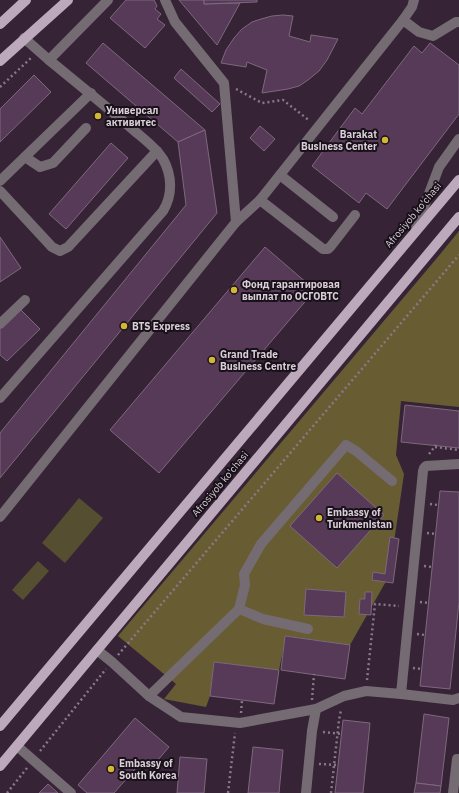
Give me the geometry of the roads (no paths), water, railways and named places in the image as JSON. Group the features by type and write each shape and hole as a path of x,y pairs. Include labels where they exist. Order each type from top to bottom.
{"main road":[{"path":"0,24 26,0"},
{"path":"0,61 68,0"},
{"name":"Afrosiyob ko'chasi","path":"0,726 459,180"},
{"name":"Afrosiyob ko'chasi","path":"0,766 459,217"}],"lane":[{"path":"49,60 108,0"},
{"path":"165,0 175,22 224,83 236,222"},
{"path":"0,518 236,222 260,200 318,128 403,20 412,7 414,0"},
{"path":"403,20 419,32 433,36 456,22 459,22"},
{"path":"0,398 163,211 170,191 167,166 157,151 91,93 24,38"},
{"path":"0,181 91,93"},
{"path":"25,157 40,167 53,163 86,128"},
{"path":"416,231 439,167 459,139"},
{"path":"0,191 52,248 60,251 68,247 157,151"},
{"path":"280,175 333,217"},
{"path":"260,200 324,249 328,249 331,246 355,215"},
{"path":"0,324 26,300"},
{"path":"149,696 239,609 245,585 244,574 261,544 346,445 356,451 392,481"},
{"path":"401,694 424,468 426,466 459,464"},
{"path":"239,609 263,619 308,629"},
{"path":"97,650 149,696 181,718 240,723 314,709 344,696 366,691 453,700 459,698"},
{"path":"306,793 314,709"},
{"path":"17,746 71,793"},
{"path":"453,793 457,759 459,760"}],"place":[{"name":"Универсал активитес","path":"98,116"},
{"name":"Barakat Business Center","path":"385,140"},
{"name":"Фонд гарантировая выплат по ОСГОВТС","path":"234,290"},
{"name":"BTS Express","path":"124,326"},
{"name":"Grand Trade Business Centre","path":"212,360"},
{"name":"Embassy of Turkmenistan","path":"319,518"},
{"name":"Embassy of South Korea","path":"111,769"}]}
